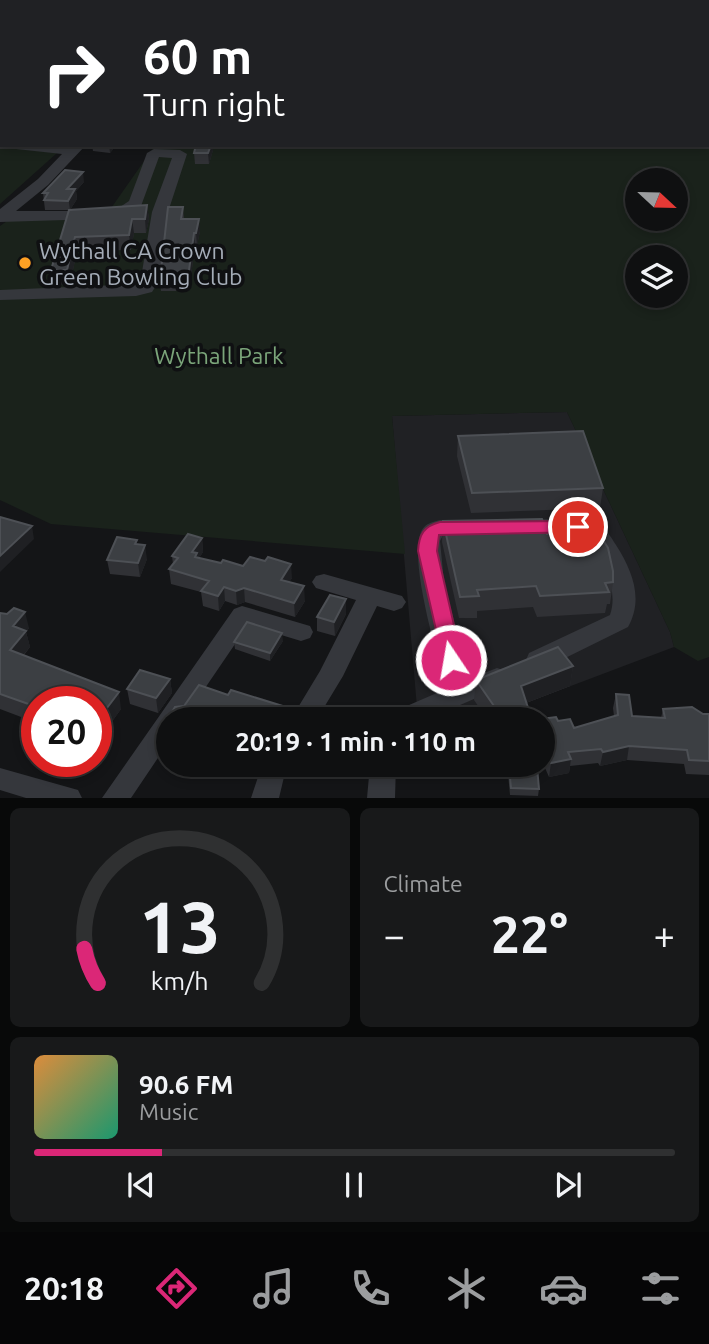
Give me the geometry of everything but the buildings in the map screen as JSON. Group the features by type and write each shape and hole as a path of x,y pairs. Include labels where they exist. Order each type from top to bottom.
{"street":[{"path":"57,147 77,148"},
{"path":"1,216 43,182 77,148"},
{"path":"0,295 135,297 151,281 160,212 122,211 95,216 1,216"},
{"path":"431,707 460,695 620,621 626,610 626,598 615,567 597,534 578,527 440,528 433,531 428,538 431,575 460,695"},
{"path":"324,582 394,602"},
{"path":"311,707 370,596"},
{"path":"179,707 242,615 302,632"},
{"path":"116,798 156,740"},
{"path":"265,798 270,777"},
{"path":"381,798 382,777"},
{"path":"0,779 68,798"}],"lane":[{"path":"122,211 136,203 154,153 180,154 160,212"}],"shaded area":[{"path":"567,412 670,632 674,647 515,707 417,707 392,416"}],"green space":[{"path":"0,147 57,153 0,204"},
{"name":"Wythall Park","path":"154,147 709,147 709,657 698,661 674,647 670,632 567,412 392,416 405,554 51,524 0,500 0,226 20,212 109,211"}],"place":[{"name":"Wythall CA Crown Green Bowling Club","path":"25,263"}],"route":[{"path":"451,660 431,575 428,538 433,531 440,528 578,527"}]}
